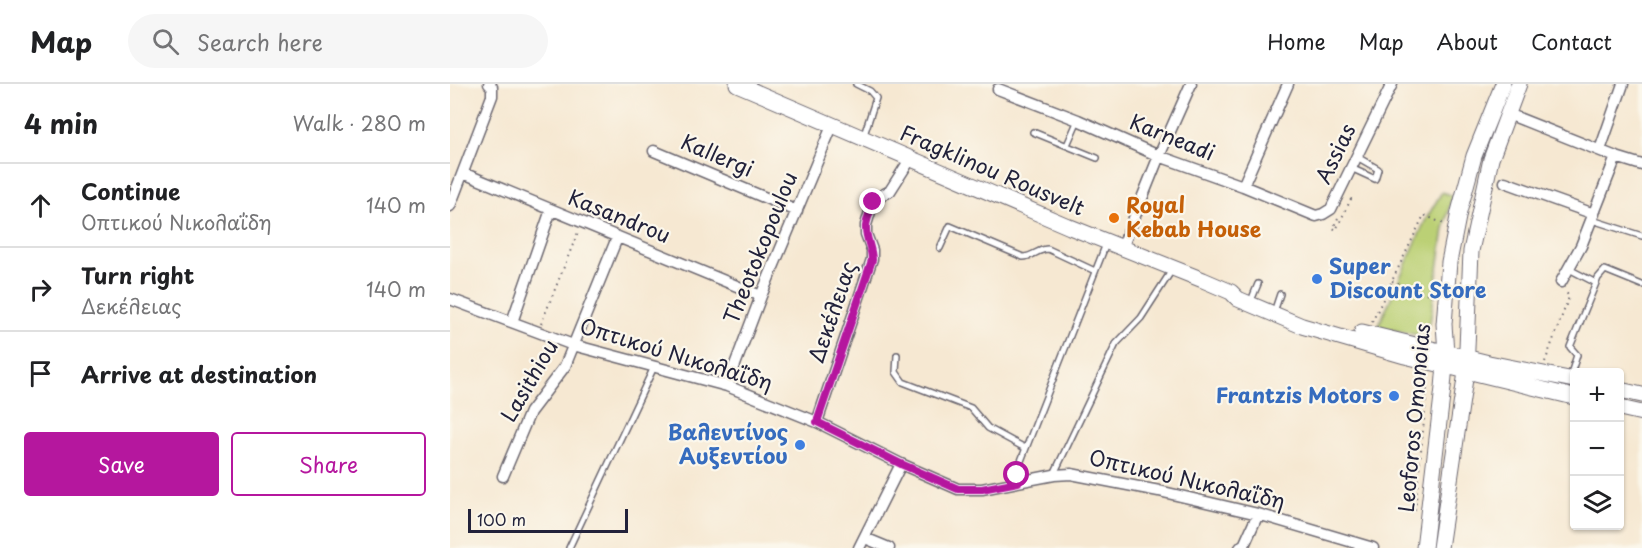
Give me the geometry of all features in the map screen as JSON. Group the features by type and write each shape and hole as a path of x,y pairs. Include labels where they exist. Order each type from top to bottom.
{"main road":[{"name":"Fragklinou Rousvelt","path":"737,84 1122,249 1231,292 1238,299 1302,326 1466,365 1570,396"},
{"name":"Leoforos Omonoias","path":"1424,548 1445,360 1444,324 1449,262 1474,156 1503,84"},
{"name":"Leoforos Omonoias","path":"1440,548 1466,365 1471,251 1491,159 1519,84"},
{"name":"Fragklinou Rousvelt","path":"1231,292 1256,290 1278,300 1303,317 1445,360"},
{"name":"Fragklinou Rousvelt","path":"1466,365 1570,379"},
{"path":"1624,391 1642,395"},
{"path":"1624,409 1642,413"}],"street":[{"path":"450,206 492,96 492,87 489,84"},
{"path":"1122,249 1191,84"},
{"path":"1243,186 1288,84"},
{"name":"Assias","path":"1337,208 1351,168 1392,84"},
{"path":"1600,150 1623,84"},
{"name":"Karneadi","path":"998,89 1078,120 1159,156 1243,186 1290,210 1316,216 1337,208"},
{"path":"1508,114 1642,165"},
{"name":"Theotokopoulou","path":"727,386 761,296 832,126"},
{"name":"Kallergi","path":"654,151 797,211"},
{"path":"1561,282 1581,246 1616,157"},
{"name":"Δεκέλειας","path":"817,422 872,260 866,225 873,202 891,191 911,158"},
{"name":"Kasandrou","path":"463,173 761,296"},
{"path":"1505,182 1593,217"},
{"path":"512,322 551,210"},
{"name":"Lasithiou","path":"504,476 530,412 565,366 617,238"},
{"name":"Οπτικού Νικολαΐδη","path":"450,299 573,345 727,386 817,422 901,464 958,489 982,489 1054,475 1071,474 1258,514 1373,548"},
{"path":"889,548 862,543 901,464"},
{"path":"1240,548 1245,543 1258,514"}],"lane":[{"path":"856,84 870,91 876,98 862,139"},
{"path":"1067,146 1078,120"},
{"path":"1034,132 1097,158"},
{"path":"1351,168 1375,179 1378,169 1357,157"},
{"path":"1593,217 1642,236"},
{"path":"940,248 950,226 1023,257 1028,257 1042,249 1048,249 1095,271"},
{"path":"1018,482 1019,466 1025,448 1107,242"},
{"path":"1054,475 1116,344 1141,318 1173,268"},
{"path":"1567,268 1596,283"},
{"path":"1574,368 1577,355 1569,347 1598,278 1605,270 1642,285"},
{"path":"897,355 896,372 903,382 971,408 987,428 1025,448"},
{"path":"568,548 654,367"}],"path":[{"path":"1337,208 1333,228 1336,230 1351,199 1348,198"},
{"path":"1369,328 1424,215 1447,226"},
{"path":"537,332 582,223"},
{"path":"1392,281 1436,296"},
{"path":"1543,367 1569,297 1561,282"},
{"path":"1414,510 1427,391 1425,382"}],"green space":[{"path":"1442,192 1452,196 1444,229 1430,323 1418,335 1378,327 1426,219"}],"place":[{"name":"Royal Kebab House","path":"1114,218"},
{"name":"Super Discount Store","path":"1317,279"},
{"name":"Frantzis Motors","path":"1394,396"},
{"name":"Βαλεντίνος Αυξεντίου","path":"800,445"}],"route":[{"path":"873,202 866,225 872,260 817,422 901,464 958,489 982,489 1018,482 1017,475"}]}
